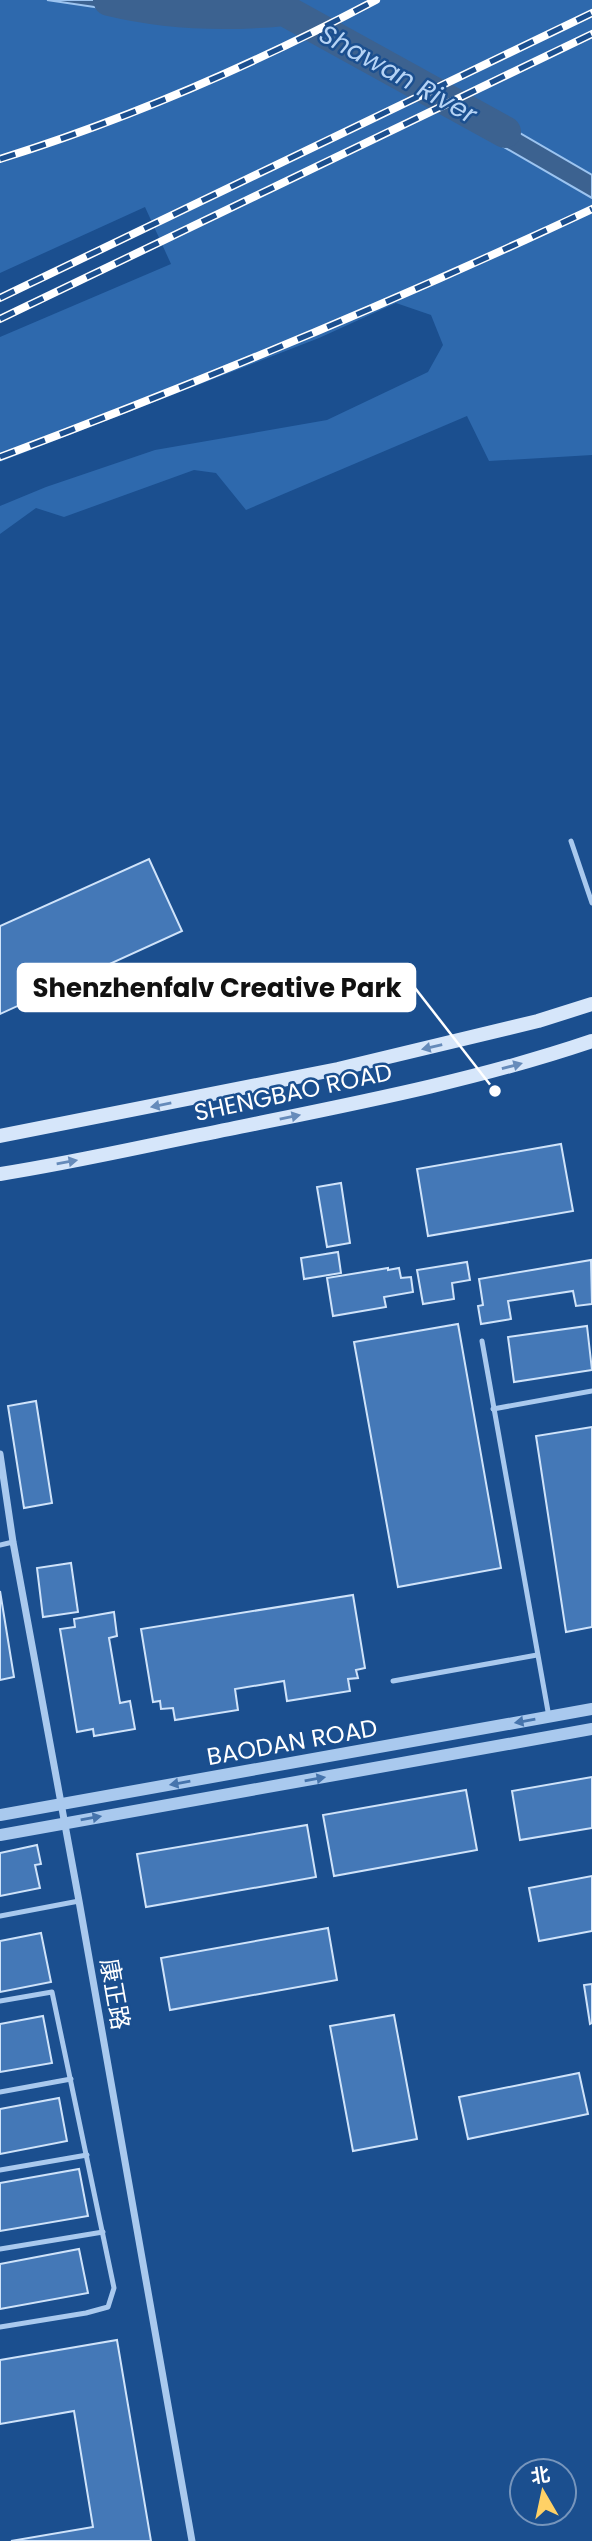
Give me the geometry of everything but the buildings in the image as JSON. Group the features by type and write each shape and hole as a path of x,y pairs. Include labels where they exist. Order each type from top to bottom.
{"main road":[{"name":"SHENGBAO ROAD","path":"0,1136 338,1069 538,1021 592,1004"},
{"name":"SHENGBAO ROAD","path":"0,1174 104,1156 449,1083 592,1041"}],"street":[{"name":"康正路","path":"0,1454 13,1542 192,2541"},
{"name":"BAODAN ROAD","path":"0,1815 592,1709"},
{"name":"BAODAN ROAD","path":"0,1835 592,1729"}],"lane":[{"path":"571,841 592,903"},
{"path":"482,1341 549,1717"},
{"path":"494,1409 592,1391"},
{"path":"0,1545 13,1542"},
{"path":"393,1681 537,1655"},
{"path":"0,1916 79,1901"},
{"path":"0,2001 52,1992 114,2288 108,2307 0,2326"},
{"path":"0,2092 71,2079"},
{"path":"0,2170 87,2155"},
{"path":"0,2249 103,2232"}],"shaded area":[{"path":"0,0 592,0 592,455 489,461 467,416 246,510 216,473 194,470 64,517 36,508 0,534 0,506 46,487 155,450 327,420 428,372 443,345 431,315 396,303 319,338 0,462 0,337 171,264 145,207 0,273"},
{"path":"47,0 143,0 203,14 162,17"},
{"path":"470,113 506,125 592,175 592,198 490,139"}],"waterway":[{"name":"Shawan River","path":"109,0 196,12 284,10 505,132"}],"railway":[{"path":"0,159 145,108 238,68 376,0"},
{"path":"0,298 592,13"},
{"path":"0,319 592,34"},
{"path":"0,457 299,339 592,209"}],"place":[{"name":"Shenzhenfalv Creative Park","path":"495,1091"}]}
